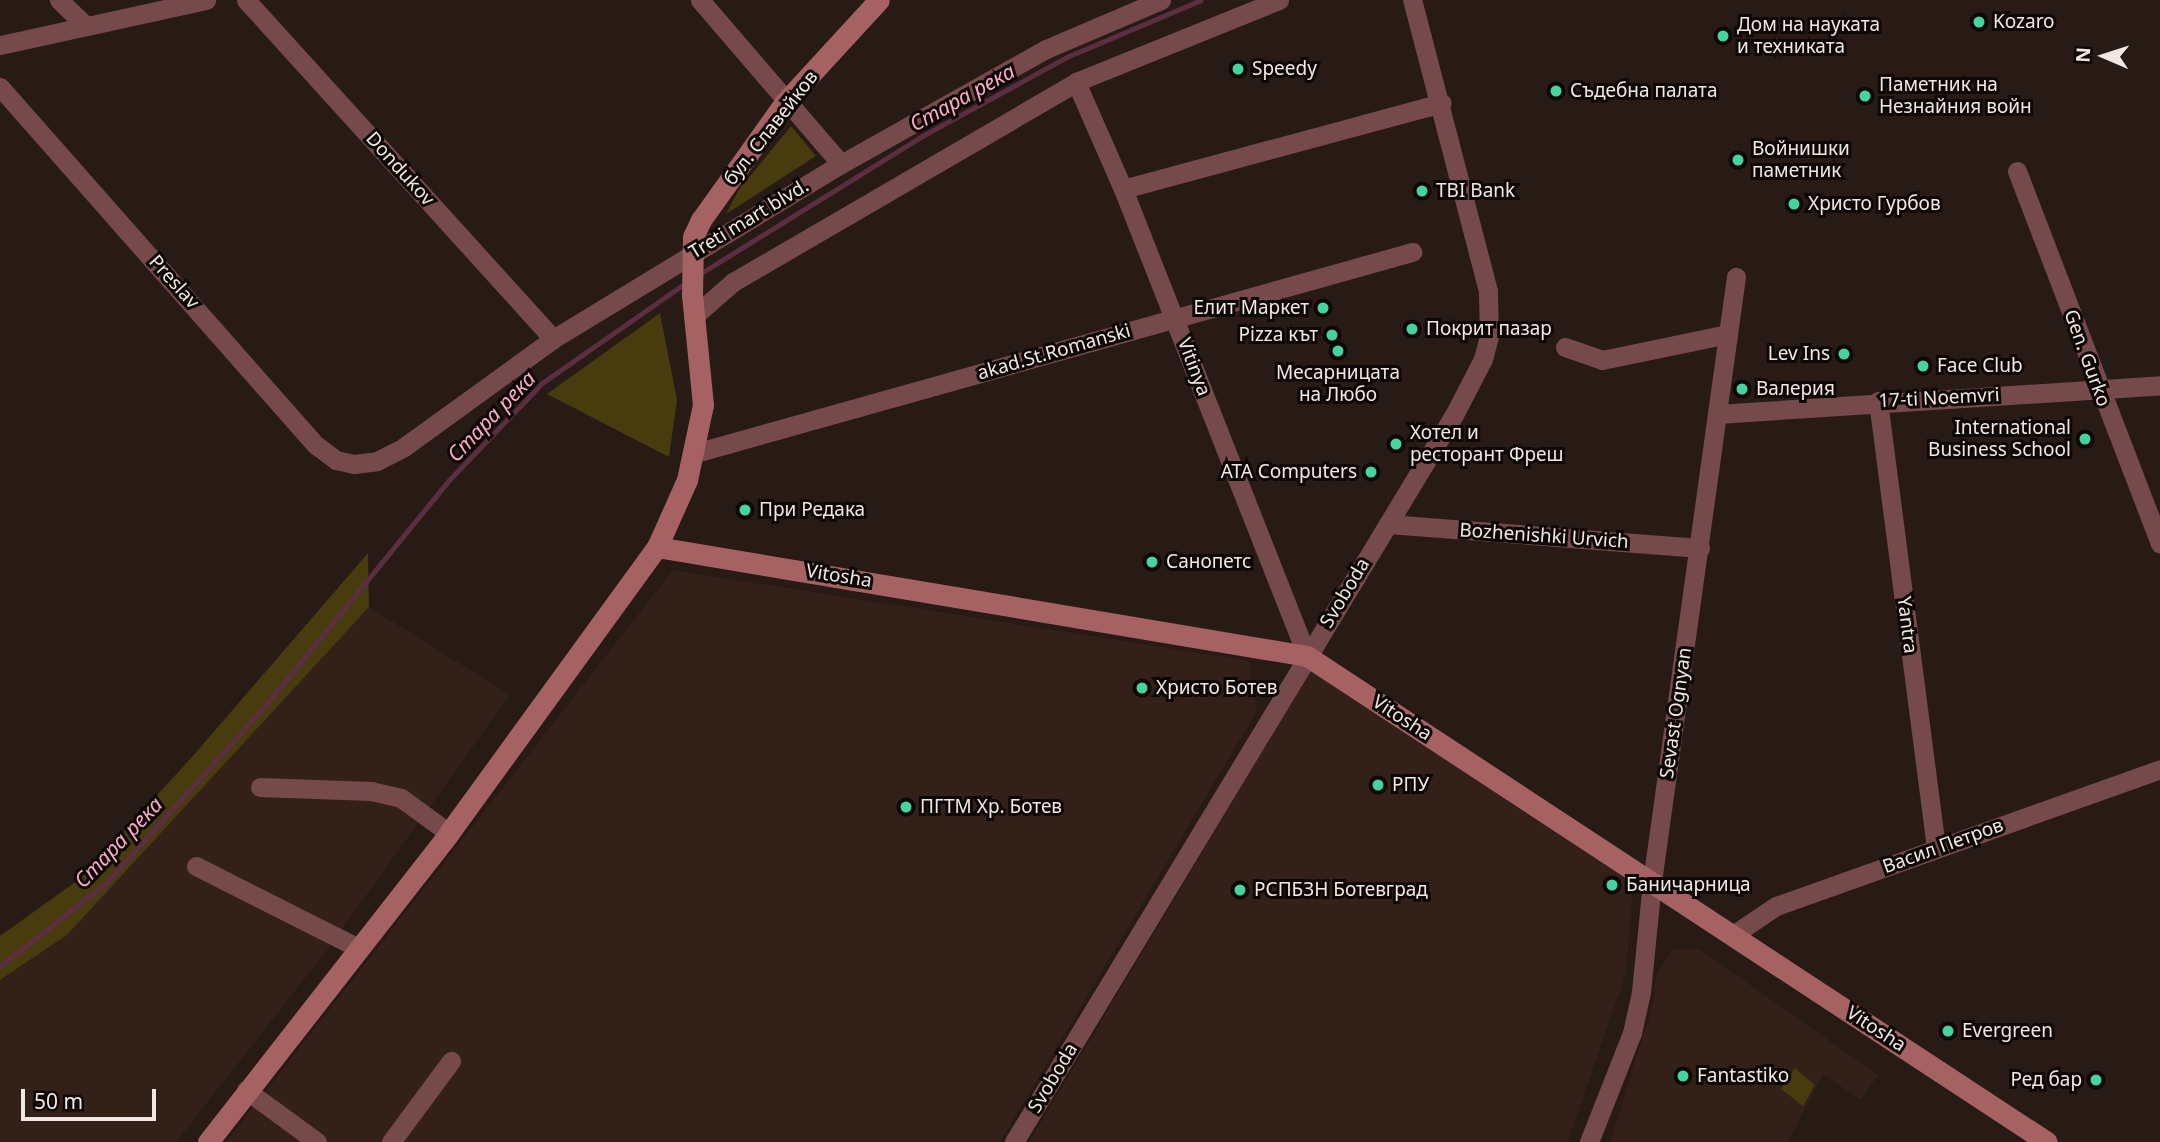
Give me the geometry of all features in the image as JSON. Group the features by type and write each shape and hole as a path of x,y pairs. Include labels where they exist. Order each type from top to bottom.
{"street":[{"path":"59,0 86,26"},
{"path":"0,45 206,0"},
{"name":"Dondukov","path":"246,0 553,339"},
{"path":"700,0 841,164"},
{"name":"бул. Славейков","path":"690,261 701,220 786,101 879,0"},
{"name":"Treti mart blvd.","path":"354,464 377,461 404,447 553,339 690,261 841,164 1046,49 1161,0"},
{"path":"693,317 733,282 1076,82 1279,0"},
{"name":"Svoboda","path":"1014,1142 1474,380 1489,336 1488,291 1442,103 1412,0"},
{"name":"Vitinya","path":"1076,82 1175,318 1307,656"},
{"name":"Preslav","path":"0,87 316,445 336,460 354,464"},
{"path":"1123,189 1442,103"},
{"name":"Gen. Gurko","path":"2017,171 2099,391 2160,543"},
{"name":"akad.St.Romanski","path":"695,453 1412,252"},
{"path":"208,1142 449,833 657,547 695,453 703,405 690,261"},
{"name":"Sevast Ognyan","path":"1589,1142 1634,1023 1651,882 1736,277"},
{"path":"1565,348 1602,360 1728,334"},
{"name":"17-ti Noemvri","path":"1717,414 1878,401 2099,391 2160,385"},
{"name":"Yantra","path":"1878,401 1936,848"},
{"name":"Bozhenishki Urvich","path":"1388,524 1700,548"},
{"name":"Vitosha","path":"657,547 1307,656 2047,1142"},
{"name":"Васил Петров","path":"1733,935 1776,906 2160,769"},
{"path":"260,788 370,792 401,798 449,833"},
{"path":"196,866 358,948"},
{"path":"391,1142 451,1061"},
{"path":"246,1090 317,1142"}],"shaded area":[{"path":"791,126 816,156 726,214 738,191"},
{"path":"660,313 677,400 669,457 547,394"},
{"path":"368,553 369,607 67,935 0,980 0,936 81,878 192,757"},
{"name":"ПГТМ Хр. Ботев","path":"673,570 1249,661 1257,711 1000,1142 226,1142"},
{"path":"369,607 510,695 324,954 176,1142 0,1142 0,980 67,935"},
{"path":"1311,671 1634,871 1626,973 1568,1142 1029,1142"},
{"path":"1699,949 1878,1075 1861,1100 1823,1074 1788,1142 1610,1142 1653,1005 1656,975 1672,950"},
{"path":"1795,1068 1815,1085 1803,1106 1781,1089"}],"waterway":[{"name":"Стара река","path":"698,275 922,136 1069,56 1201,0"},
{"name":"Стара река","path":"0,966 106,883 263,708 450,479 542,383 687,282"}],"place":[{"name":"Kozaro","path":"1979,22"},
{"name":"Дом на науката и техниката","path":"1723,36"},
{"name":"Speedy","path":"1238,69"},
{"name":"Съдебна палата","path":"1556,91"},
{"name":"Паметник на Незнайния войн","path":"1865,96"},
{"name":"Войнишки паметник","path":"1738,160"},
{"name":"TBI Bank","path":"1422,191"},
{"name":"Христо Гурбов","path":"1794,204"},
{"name":"Елит Маркет","path":"1323,308"},
{"name":"Покрит пазар","path":"1412,329"},
{"name":"Pizza кът","path":"1332,335"},
{"name":"Месарницата на Любо","path":"1338,351"},
{"name":"Lev Ins","path":"1844,354"},
{"name":"Face Club","path":"1923,366"},
{"name":"Валерия","path":"1742,389"},
{"name":"International Business School","path":"2085,439"},
{"name":"Хотел и ресторант Фреш","path":"1396,444"},
{"name":"ATA Computers","path":"1371,472"},
{"name":"При Редака","path":"745,510"},
{"name":"Санопетс","path":"1152,562"},
{"name":"Христо Ботев","path":"1142,688"},
{"name":"РПУ","path":"1378,785"},
{"name":"ПГТМ Хр. Ботев","path":"906,807"},
{"name":"Баничарница","path":"1612,885"},
{"name":"РСПБЗН Ботевград","path":"1240,890"},
{"name":"Evergreen","path":"1948,1031"},
{"name":"Fantastiko","path":"1683,1076"},
{"name":"Ред бар","path":"2096,1080"}]}
